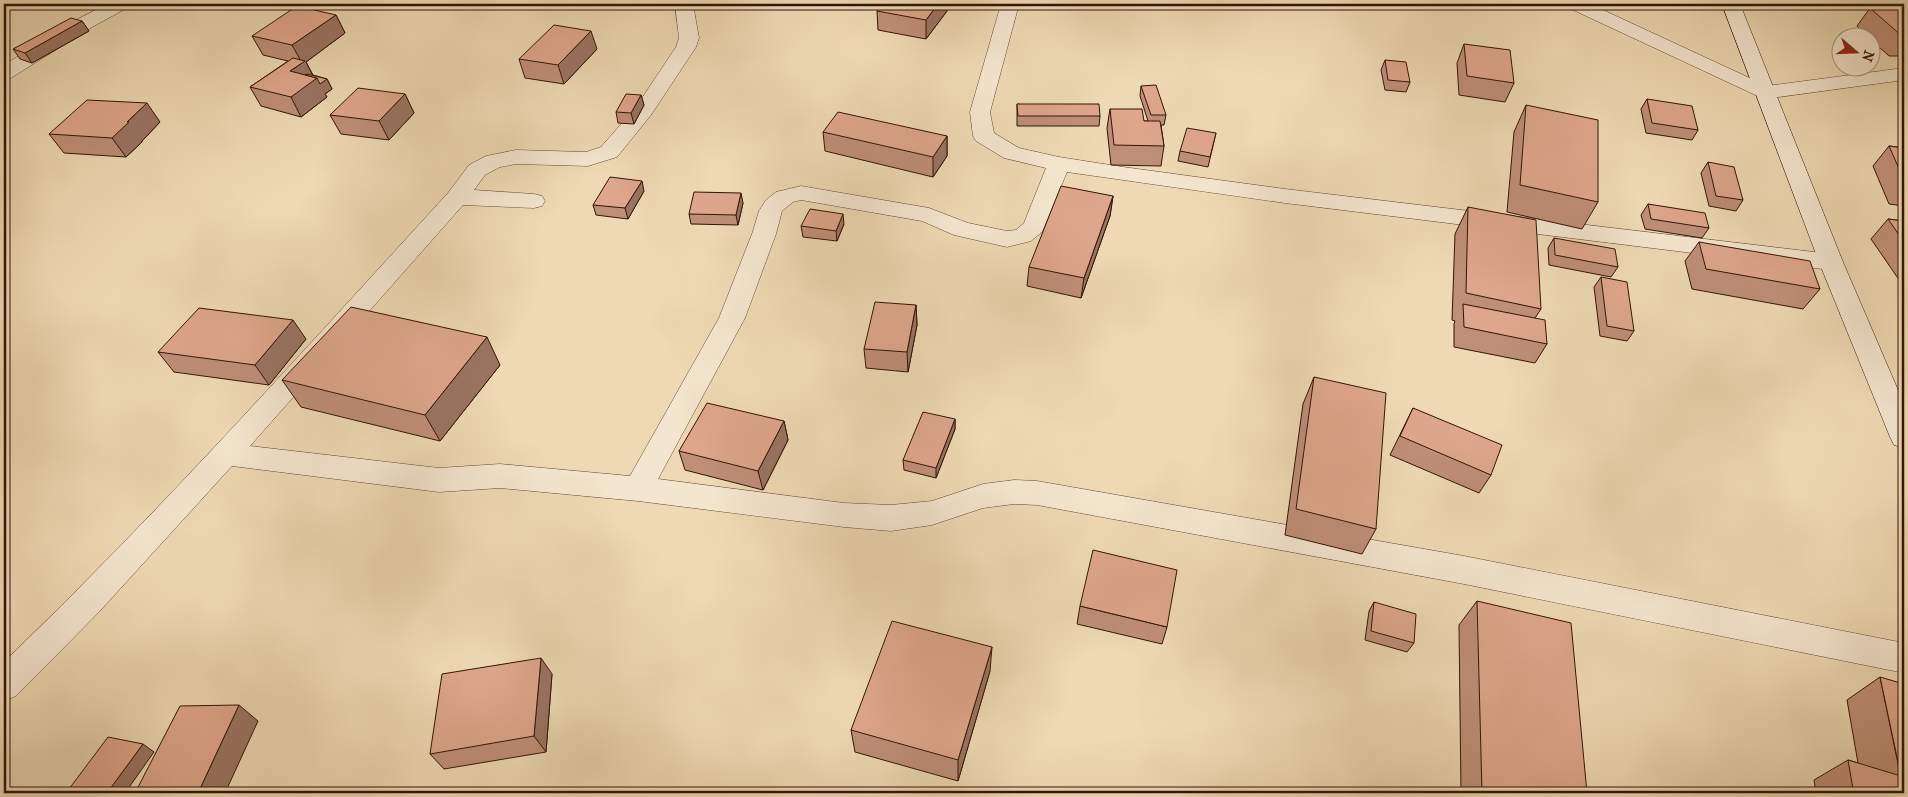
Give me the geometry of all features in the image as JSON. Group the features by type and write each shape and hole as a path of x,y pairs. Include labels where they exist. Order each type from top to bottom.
{"street":[{"path":"4,74 84,23 120,4"},
{"path":"4,685 88,602 226,454 456,198 477,170 494,161 516,157 588,160 609,152 644,111 686,47 689,38 684,4"},
{"path":"1010,4 980,112 984,136 1012,153 1059,164 1285,196 1831,262"},
{"path":"1576,4 1764,93 1904,74"},
{"path":"1731,4 1831,262 1904,437"},
{"path":"638,489 732,318 764,234 767,219 776,201 787,194 801,193 874,205 929,215 962,230 1007,239 1024,236 1034,227 1059,164"},
{"path":"456,198 478,197 534,201"},
{"path":"226,454 438,480 500,476 638,489 844,515 890,518 932,513 983,496 1014,492 1037,492 1464,570 1904,658"}],"building":[{"path":"883,4 938,4 926,20 877,11"},
{"path":"297,6 336,15 292,45 252,36"},
{"path":"1870,8 1904,8 1904,37 1903,37"},
{"path":"71,18 82,21 25,53 13,49"},
{"path":"554,25 591,31 558,65 519,59"},
{"path":"1464,44 1510,50 1514,83 1467,76"},
{"path":"293,58 305,61 290,71 317,78 291,97 250,87"},
{"path":"1385,60 1406,62 1410,82 1388,80"},
{"path":"305,75 327,79 320,84 317,78"},
{"path":"1156,85 1166,115 1151,115 1141,86"},
{"path":"358,88 405,94 379,121 330,115"},
{"path":"626,94 641,95 631,113 616,112"},
{"path":"1647,99 1692,106 1698,130 1652,123"},
{"path":"87,100 147,103 112,138 49,134"},
{"path":"1017,104 1099,104 1100,116 1018,116"},
{"path":"1526,105 1598,120 1598,202 1520,185"},
{"path":"1110,109 1142,109 1144,121 1160,121 1164,146 1114,145"},
{"path":"838,112 947,136 933,157 823,132"},
{"path":"1187,128 1216,133 1210,157 1180,151"},
{"path":"1889,146 1904,148 1904,180"},
{"path":"1708,162 1734,167 1743,200 1716,196"},
{"path":"610,177 642,181 625,208 593,205"},
{"path":"1061,186 1113,196 1084,278 1029,267"},
{"path":"694,192 741,193 736,215 689,214"},
{"path":"1648,204 1705,213 1709,228 1651,219"},
{"path":"1468,207 1536,220 1541,309 1466,293"},
{"path":"810,209 843,214 836,231 801,226"},
{"path":"1888,219 1904,221 1904,242"},
{"path":"1554,238 1615,249 1618,267 1555,255"},
{"path":"1699,242 1810,261 1820,289 1706,269"},
{"path":"1601,277 1627,282 1634,331 1607,326"},
{"path":"875,302 916,305 907,352 864,349"},
{"path":"1463,304 1545,320 1547,344 1464,327"},
{"path":"351,307 487,337 425,415 282,380"},
{"path":"199,308 293,320 255,365 158,352"},
{"path":"1314,377 1386,393 1376,529 1296,509"},
{"path":"707,403 784,421 758,471 679,451"},
{"path":"1413,408 1502,445 1491,475 1400,436"},
{"path":"923,412 955,419 936,468 903,460"},
{"path":"1093,550 1177,570 1167,627 1080,606"},
{"path":"1477,601 1571,623 1587,793 1482,793"},
{"path":"1374,602 1416,614 1414,643 1371,631"},
{"path":"892,621 992,647 958,760 851,730"},
{"path":"541,658 534,736 430,754 442,674"},
{"path":"1880,677 1904,684 1904,793 1868,793 1853,789 1848,760 1901,776"},
{"path":"239,705 198,793 135,793 180,706"},
{"path":"108,737 143,744 107,793 66,793"}]}
